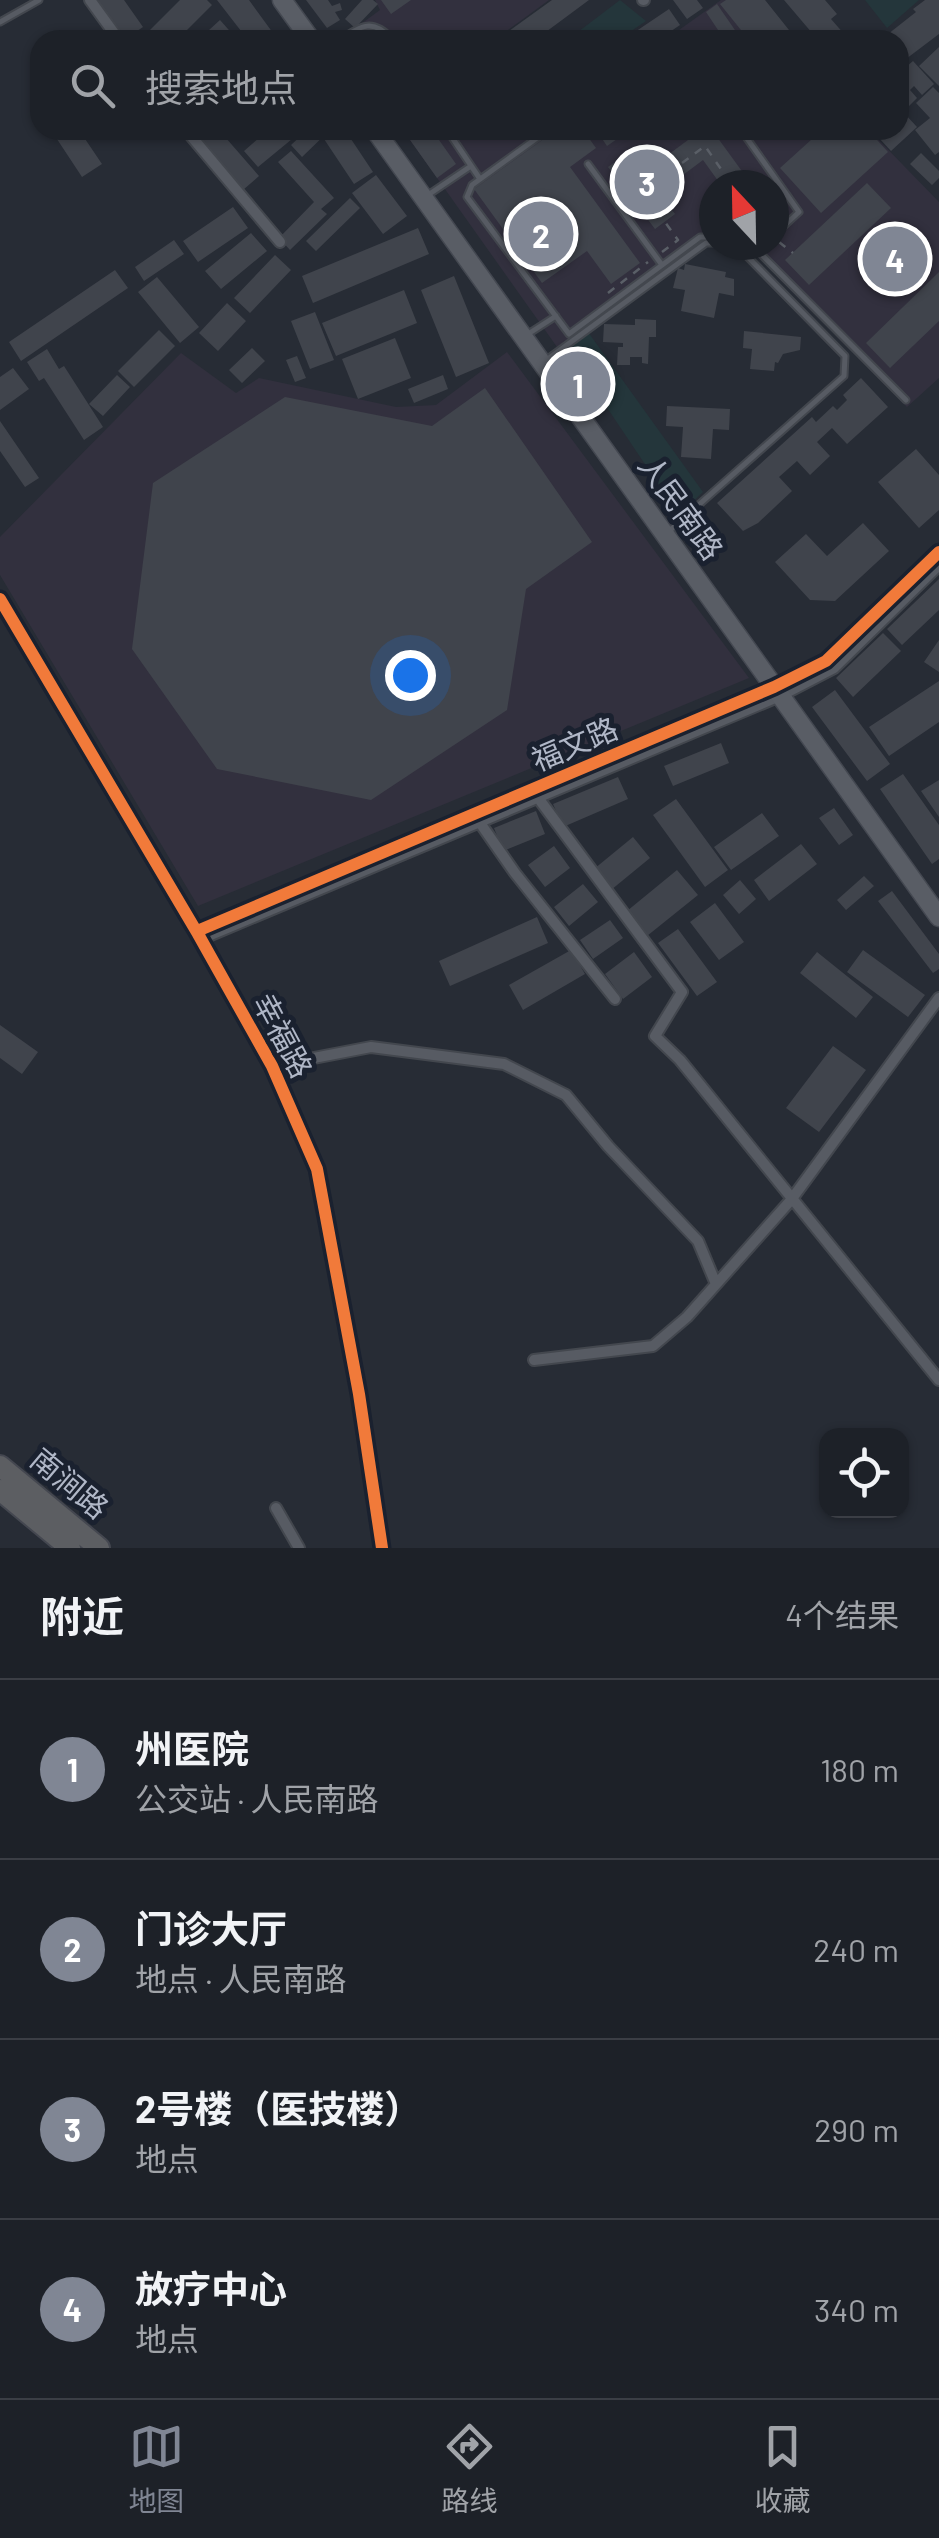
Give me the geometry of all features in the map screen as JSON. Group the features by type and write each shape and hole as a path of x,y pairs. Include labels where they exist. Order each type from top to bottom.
{"highway":[{"name":"南涧路","path":"2,1477 70,1548"},
{"name":"南涧路","path":"2,1477 100,1548"}],"main road":[{"path":"282,0 304,30"},
{"name":"人民南路","path":"382,140 939,918"}],"street":[{"path":"90,0 112,30"},
{"path":"194,140 280,242"},
{"name":"福文路","path":"777,692 826,661 939,552"},
{"name":"福文路","path":"198,934 202,929 477,819 834,668 939,565"},
{"name":"幸福路","path":"0,599 272,1066 317,1169 359,1394 382,1548"},
{"path":"535,794 682,992 655,1036 680,1060 939,1380"},
{"path":"477,819 614,999"},
{"path":"534,1360 653,1346 687,1316 791,1200 939,998"},
{"path":"272,1066 370,1047 504,1064 566,1095 608,1146 698,1241 716,1284"},
{"path":"276,1508 300,1548"}],"lane":[{"path":"0,22 39,0"},
{"path":"355,30 370,24 379,30"},
{"path":"453,140 480,178"},
{"path":"534,140 480,178 468,190 468,201 569,334 699,238"},
{"path":"748,140 769,170"},
{"path":"588,164 662,265"},
{"path":"424,198 471,166"},
{"path":"789,198 799,212 789,222"},
{"path":"542,363 699,248"},
{"path":"665,535 844,376 846,356 751,260"},
{"path":"767,260 906,400"},
{"path":"524,337 556,316"}],"path":[{"path":"665,222 644,192 705,146 722,170"},
{"path":"789,249 793,252"}],"shaded area":[{"path":"375,0 549,0 508,30 353,30 380,10"},
{"path":"620,0 646,21 633,30 581,30"},
{"path":"721,0 765,0 788,30 679,30"},
{"path":"865,0 919,0 887,28"},
{"path":"410,140 879,140 939,202 939,378 907,407 761,260 789,260 789,170 699,170 699,243 557,347"},
{"path":"588,332 703,492 679,515 567,348"},
{"path":"507,352 749,678 198,906 0,575 0,537 181,353 236,393 259,378 396,407 436,405"}],"building":[{"path":"96,0 124,0 143,27 117,30"},
{"path":"180,0 207,0 212,5 187,30 150,30"},
{"path":"217,0 249,0 271,30 240,30"},
{"path":"306,0 328,0 332,6 340,3 342,10 335,12 340,20 327,28"},
{"path":"362,0 378,4 355,28 345,19"},
{"path":"381,0 411,0 391,14"},
{"path":"552,0 589,0 548,30 510,30"},
{"path":"673,0 697,0 703,8 687,19"},
{"path":"726,0 765,0 789,30 741,30 720,4"},
{"path":"784,0 825,0 837,14 831,19 841,30 810,30"},
{"path":"925,0 939,0 939,34 909,57 909,30 893,30 916,12 913,9"},
{"path":"717,4 735,30 718,30 706,12"},
{"path":"669,9 680,25 673,30 638,30"},
{"path":"220,20 229,30 209,30"},
{"path":"939,47 939,86 919,66"},
{"path":"913,61 934,84 922,95 914,86 910,90 917,98 909,106 909,64"},
{"path":"933,87 939,93 939,152 935,155 915,130 930,118 916,103"},
{"path":"909,118 917,127 909,134"},
{"path":"58,140 86,140 102,164 82,177"},
{"path":"200,140 228,140 259,176 243,190"},
{"path":"257,140 291,140 258,167 244,151"},
{"path":"296,140 320,140 302,157 291,145"},
{"path":"325,140 352,140 373,172 354,184"},
{"path":"410,140 439,140 456,164 437,178"},
{"path":"542,140 590,140 596,148 570,167 640,263 611,284 587,251 542,283 474,189"},
{"path":"688,140 719,140 741,170 710,170 703,160 659,193 675,214 655,229 608,167 630,151 646,171"},
{"path":"811,140 877,140 888,152 821,213 789,178 789,170 782,170"},
{"path":"881,140 903,140 891,151"},
{"path":"291,151 334,198 321,209 327,214 290,250 279,238 314,202 278,162"},
{"path":"921,153 939,171 939,178 932,185 910,164"},
{"path":"376,175 407,216 383,234 352,193"},
{"path":"867,183 891,208 809,285 785,260"},
{"path":"350,198 360,208 316,251 306,241"},
{"path":"233,207 248,228 198,262 183,241"},
{"path":"418,228 429,254 313,303 302,276"},
{"path":"251,233 267,251 221,289 205,271"},
{"path":"900,237 917,255 890,280 872,262"},
{"path":"174,240 184,254 144,281 135,267"},
{"path":"275,255 291,270 250,313 234,298"},
{"path":"685,264 726,272 725,277 734,279 734,296 719,293 714,318 681,311 685,290 673,288 678,268 684,270"},
{"path":"115,270 128,288 21,361 9,342"},
{"path":"939,272 939,321 890,368 866,343"},
{"path":"454,276 489,363 456,377 421,290"},
{"path":"157,277 199,327 180,343 138,292"},
{"path":"404,290 417,323 336,356 322,323"},
{"path":"227,303 246,321 218,351 199,333"},
{"path":"315,312 334,360 310,369 291,321"},
{"path":"635,319 656,320 656,337 649,337 648,364 642,363 642,357 630,357 630,365 617,365 618,347 623,347 623,343 603,342 604,324 635,325"},
{"path":"159,330 175,346 134,387 118,371"},
{"path":"744,331 801,337 800,350 783,354 775,362 774,371 750,369 752,349 743,348"},
{"path":"395,338 411,378 358,399 342,359"},
{"path":"252,348 265,361 242,383 229,370"},
{"path":"47,349 59,369 64,366 103,427 84,440 44,378 39,381 27,362"},
{"path":"297,356 306,378 295,382 286,360"},
{"path":"13,368 29,389 0,410 0,377"},
{"path":"117,375 130,387 103,416 89,404"},
{"path":"443,375 448,389 414,403 408,389"},
{"path":"861,378 888,407 847,444 832,428 817,442 830,456 810,475 797,461 779,477 792,491 758,523 743,531 717,503 812,417 816,422 833,406 837,410 847,400 843,395"},
{"path":"485,388 592,542 526,589 507,710 371,800 217,769 132,649 153,483 285,397 432,426"},
{"path":"667,406 730,409 729,430 713,429 711,459 681,457 683,427 666,426"},
{"path":"0,421 39,478 25,487 0,451"},
{"path":"916,449 939,475 939,510 919,528 878,482"},
{"path":"863,523 889,551 835,601 810,600 775,562 806,534 827,556"},
{"path":"939,579 939,610 902,645 887,629"},
{"path":"883,633 901,651 853,697 836,678"},
{"path":"939,640 939,672 924,662"},
{"path":"939,681 939,722 889,756 869,727"},
{"path":"835,690 890,764 867,781 812,707"},
{"path":"721,743 729,763 673,786 664,766"},
{"path":"903,774 939,825 939,859 932,864 880,789"},
{"path":"618,777 628,799 563,827 553,804"},
{"path":"939,780 939,817 921,791"},
{"path":"676,799 728,870 705,887 653,815"},
{"path":"834,808 853,835 839,845 819,818"},
{"path":"536,811 545,834 503,851 494,828"},
{"path":"762,813 779,836 731,870 714,847"},
{"path":"633,837 650,858 611,890 594,869"},
{"path":"801,844 817,864 769,901 754,880"},
{"path":"554,846 570,868 545,887 528,865"},
{"path":"677,870 698,895 647,936 627,911"},
{"path":"864,876 874,886 846,910 837,900"},
{"path":"740,880 756,899 739,914 723,895"},
{"path":"583,884 598,902 569,926 554,907"},
{"path":"892,891 939,954 939,969 933,973 878,901"},
{"path":"715,903 744,942 719,960 690,922"},
{"path":"537,917 548,943 450,986 439,961"},
{"path":"610,920 623,938 593,959 580,940"},
{"path":"678,929 717,982 697,996 658,943"},
{"path":"571,950 585,974 523,1010 509,985"},
{"path":"863,950 925,995 908,1017 847,972"},
{"path":"634,952 652,977 623,999 605,974"},
{"path":"817,952 873,997 856,1018 800,973"},
{"path":"0,1025 38,1052 22,1074 0,1058"},
{"path":"833,1046 866,1070 819,1132 786,1108"}],"cycle path":[{"path":"198,934 202,929 774,687 826,661 939,552"},
{"path":"0,599 272,1066 317,1169 359,1394 382,1548"}],"place":[{"name":"2号楼（医技楼）","path":"647,182"},
{"name":"门诊大厅","path":"541,234"},
{"name":"放疗中心","path":"895,259"},
{"name":"州医院","path":"578,384"}]}
